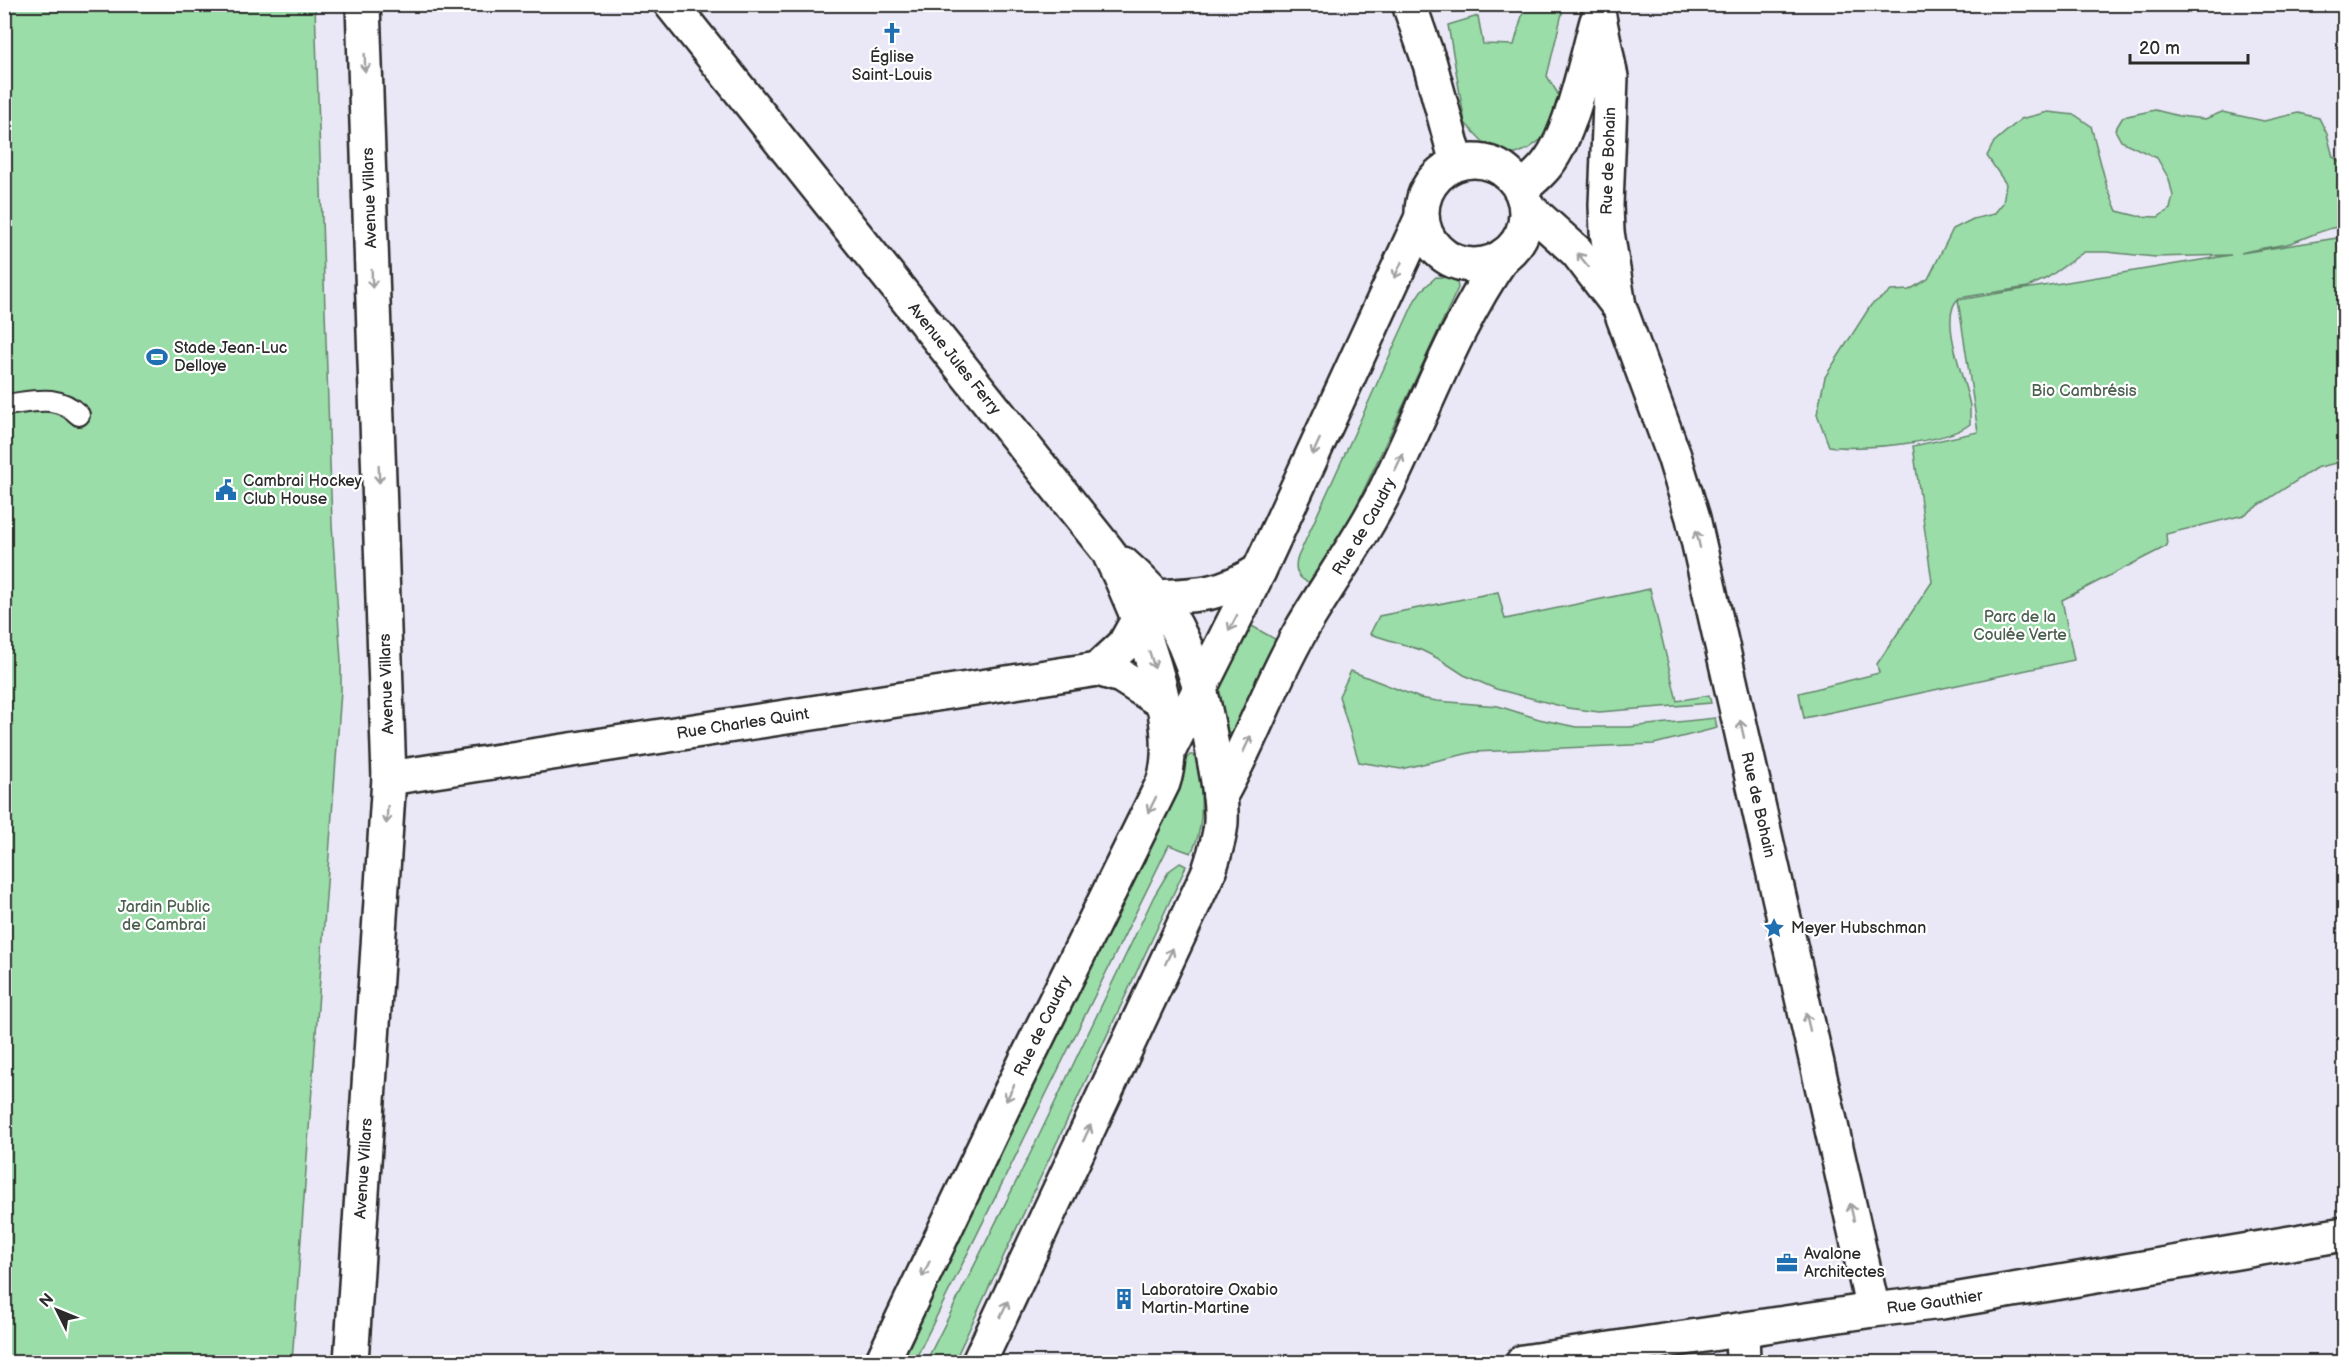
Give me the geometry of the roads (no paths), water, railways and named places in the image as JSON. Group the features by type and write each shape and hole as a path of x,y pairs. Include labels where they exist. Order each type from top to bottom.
{"street":[{"name":"Avenue Villars","path":"351,1362 389,778 363,4"},
{"name":"Avenue Jules Ferry","path":"671,4 1108,551 1147,608 1169,750"},
{"path":"1409,4 1430,64 1457,163"},
{"path":"1524,197 1557,150 1569,119 1600,10"},
{"name":"Rue de Bohain","path":"1600,10 1611,78 1607,223 1619,306 1671,445 1693,518 1873,1310"},
{"path":"1474,160 1498,166 1511,176 1524,197 1524,230 1516,244 1497,260 1481,265 1456,262 1435,248 1426,233 1422,217 1423,202 1429,187 1444,170 1457,163 1474,160"},
{"name":"Rue de Bohain","path":"1524,197 1577,252 1619,306"},
{"name":"Rue de Caudry","path":"882,1362 1007,1099 1163,783 1169,761 1169,750 1259,571 1422,217"},
{"name":"Rue de Caudry","path":"1220,796 1239,762 1300,633 1378,504 1473,302 1504,255"},
{"path":"1098,669 1124,645 1147,608 1207,595 1233,586 1259,571"},
{"path":"979,1362 1209,871 1218,844 1221,824 1220,796 1201,690 1184,645 1167,612 1147,608"},
{"name":"Rue Charles Quint","path":"389,778 1098,669 1121,676 1162,702"},
{"name":"Rue Gauthier","path":"1523,1362 1743,1347 1873,1310 1980,1296 2344,1234"}],"lane":[{"path":"4,405 54,400 69,405 79,415"}],"place":[{"name":"Église Saint-Louis","path":"892,33"},
{"name":"Stade Jean-Luc Delloye","path":"157,357"},
{"name":"Cambrai Hockey Club House","path":"226,490"},
{"name":"Meyer Hubschman","path":"1774,928"},
{"name":"Avalone Architectes","path":"1787,1263"},
{"name":"Laboratoire Oxabio Martin-Martine","path":"1124,1299"}],"park label":[{"name":"Bio Cambrésis","path":"2084,391"},
{"name":"Parc de la Coulée Verte","path":"2020,626"},
{"name":"Jardin Public de Cambrai","path":"164,916"}]}
